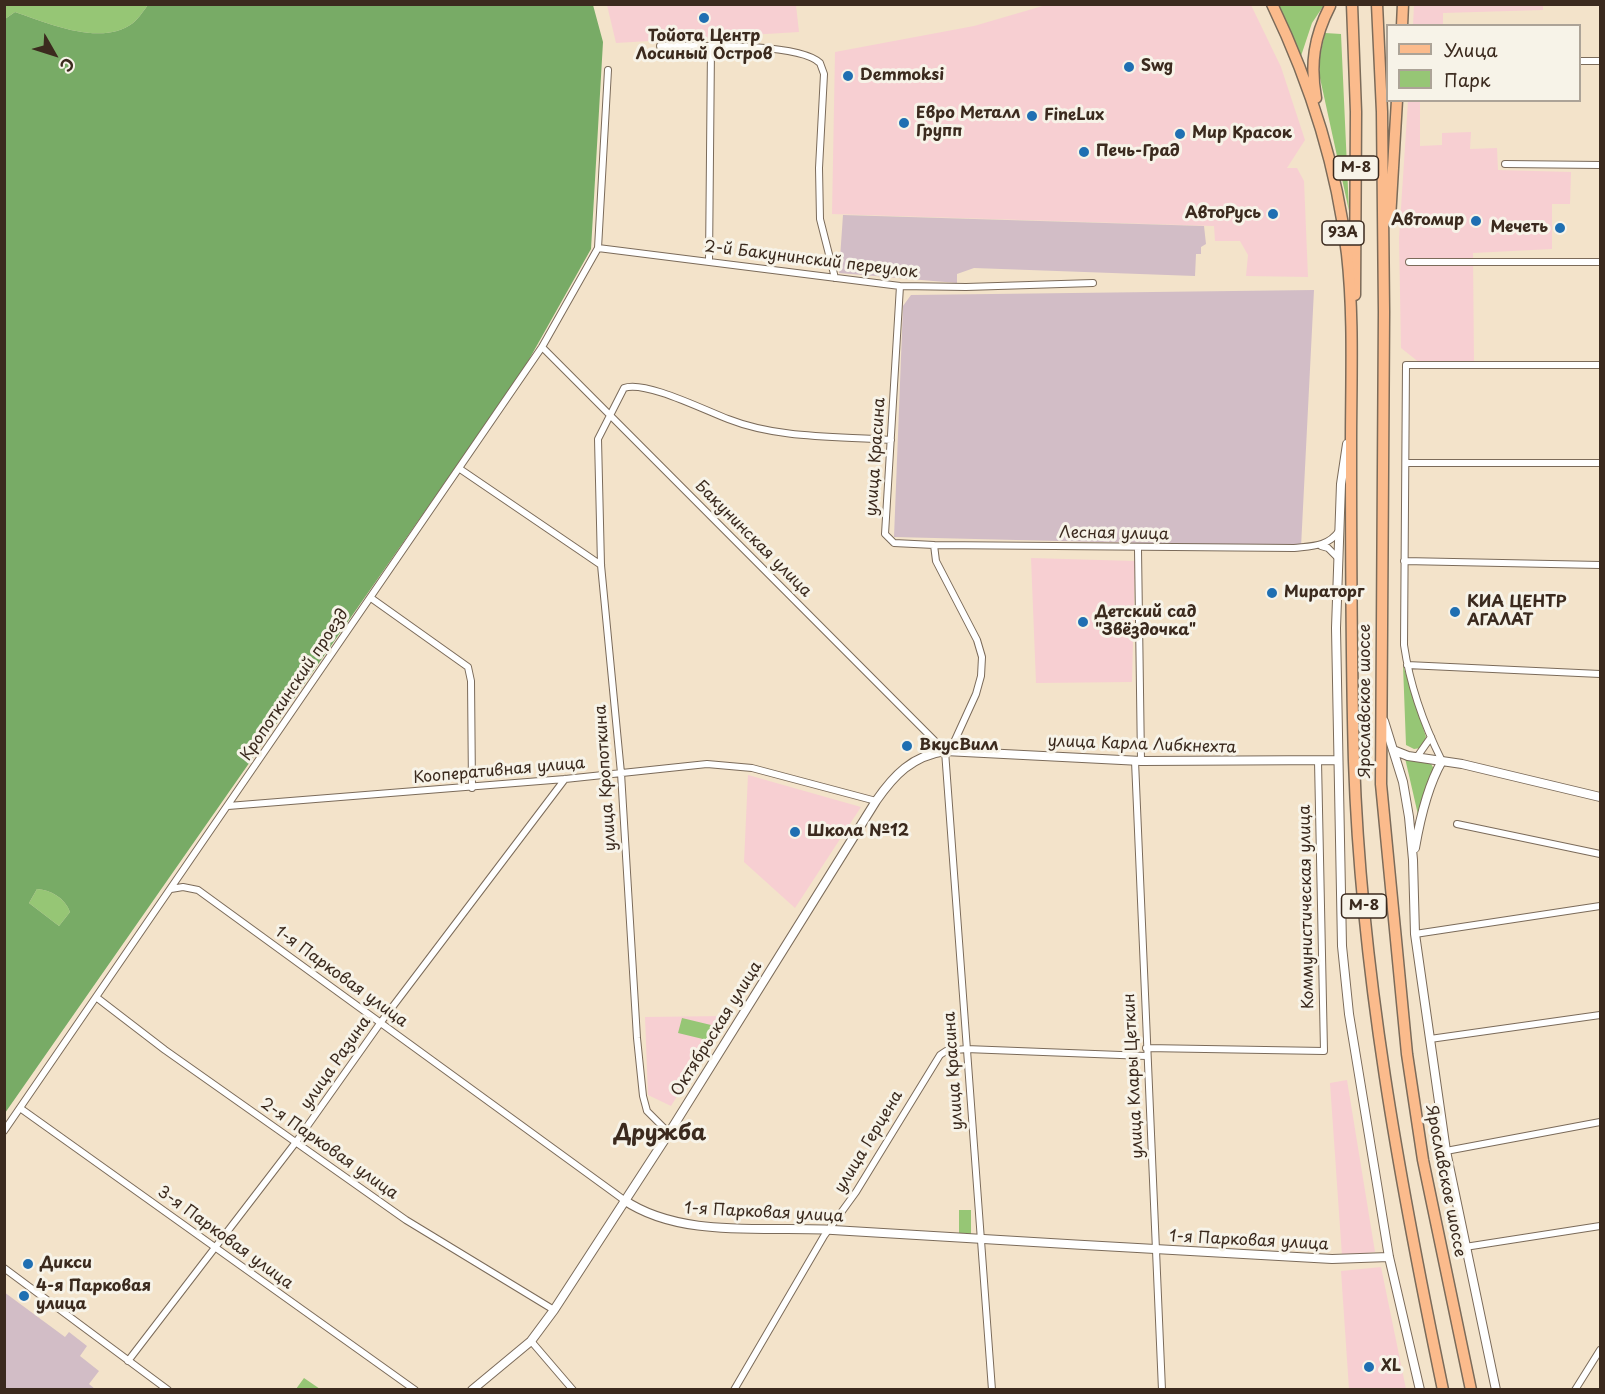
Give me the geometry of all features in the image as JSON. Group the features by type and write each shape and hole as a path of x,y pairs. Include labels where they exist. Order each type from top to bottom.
{"main road":[{"name":"93A","path":"1272,4 1304,77 1322,135"},
{"name":"Ярославское шоссе","path":"1352,4 1356,112 1351,416 1354,762 1361,874 1386,1082 1424,1301 1443,1389"},
{"path":"1402,24 1403,4"},
{"name":"Ярославское шоссе","path":"1377,5 1382,112 1384,312 1380,707 1382,795 1407,1054 1424,1160 1471,1389"},
{"name":"93A","path":"1330,6 1322,23 1313,55 1313,78 1322,135 1347,252 1354,332"},
{"path":"1384,312 1397,102"}],"street":[{"path":"660,46 784,50 807,55 820,63 824,74 819,168 820,219 835,278"},
{"path":"709,262 711,47"},
{"path":"1581,61 1600,61"},
{"path":"598,248 608,70"},
{"path":"1505,164 1600,165"},
{"name":"2-й Бакунинский переулок","path":"598,248 900,286 966,287 1094,283"},
{"name":"Кропоткинский проезд","path":"4,1131 542,347 598,248"},
{"path":"1409,262 1600,262"},
{"name":"улица Красина","path":"900,286 884,527 886,537 894,543 934,544 936,561 977,640 982,657 980,683 948,751 966,1049 992,1389"},
{"name":"Бакунинская улица","path":"542,347 948,751"},
{"path":"1413,860 1419,825 1442,761 1431,737 1407,665 1404,645 1406,365 1600,365"},
{"name":"улица Кропоткина","path":"669,1133 647,1111 643,1096 621,773 601,565 598,439 609,413 624,388 632,386 763,431 891,440"},
{"path":"1351,416 1341,484 1336,628 1342,946 1348,1014 1389,1257 1420,1389"},
{"path":"1407,463 1600,463"},
{"path":"459,469 601,565"},
{"path":"1320,546 1330,541 1340,530"},
{"name":"Лесная улица","path":"934,544 1138,549 1320,546"},
{"path":"1320,546 1328,548 1338,558"},
{"name":"улица Клары Цеткин","path":"1138,549 1138,761 1146,1056 1162,1389"},
{"path":"1404,561 1600,565"},
{"path":"371,598 468,667 471,681 471,788"},
{"path":"1407,665 1600,674"},
{"path":"1380,707 1403,782 1413,860 1415,934 1446,1151 1496,1389"},
{"path":"1417,757 1431,737"},
{"path":"1393,750 1600,797"},
{"name":"улица Карла Либкнехта","path":"948,751 1138,761 1338,760"},
{"name":"Октябрьская улица","path":"472,1389 531,1341 554,1310 669,1133 876,801 909,764 930,753 948,751"},
{"name":"Коммунистическая улица","path":"1146,1048 1324,1051 1318,761"},
{"name":"Кооперативная улица","path":"228,806 471,788 707,764 752,768 876,801"},
{"name":"улица Разина","path":"128,1361 296,1142 381,1022 565,779"},
{"path":"1457,824 1600,854"},
{"name":"1-я Парковая улица","path":"171,889 183,887 198,890 624,1200 650,1214 679,1223 831,1229 982,1241 1332,1259 1389,1257"},
{"path":"1415,934 1600,906"},
{"name":"2-я Парковая улица","path":"96,997 165,1050 406,1220 554,1310"},
{"path":"1430,1039 1600,1015"},
{"name":"улица Герцена","path":"735,1389 824,1236 831,1229 935,1061 946,1051 966,1049 1146,1056"},
{"name":"3-я Парковая улица","path":"20,1108 214,1249 415,1389"},
{"path":"1446,1151 1600,1122"},
{"path":"1465,1247 1600,1226"},
{"path":"4,1269 168,1389"},
{"path":"531,1341 573,1389"},
{"path":"1575,1389 1600,1350"}],"shaded area":[{"path":"1543,4 1543,10 1443,13 1443,24 1413,24 1414,5"},
{"name":"Тойота Центр Лосиный Остров","path":"607,5 796,5 799,32 616,43"},
{"path":"1046,5 1251,5 1281,67 1305,140 1287,168 1297,168 1304,181 1308,277 1246,276 1248,255 1240,241 1215,241 1214,226 832,214 835,52 974,26"},
{"name":"Автомир","path":"1408,102 1420,102 1420,146 1442,145 1442,133 1471,132 1470,149 1497,148 1498,170 1571,172 1570,204 1552,204 1552,249 1473,253 1474,365 1420,363 1401,348 1399,238"},
{"path":"843,215 1204,226 1206,244 1201,247 1201,254 1196,254 1195,276 974,268 957,274 957,283 839,273"},
{"path":"1314,290 1301,547 894,537 903,306 911,295"},
{"name":"Детский сад \"Звёздочка\"","path":"1031,558 1135,561 1132,682 1036,683"},
{"name":"Школа №12","path":"748,775 861,807 795,908 744,862"},
{"path":"727,1016 671,1106 648,1095 645,1017"},
{"path":"1347,1080 1375,1252 1342,1256 1330,1083"},
{"path":"1381,1267 1406,1389 1349,1389 1341,1271"},
{"path":"4,1292 65,1337 69,1332 87,1346 80,1356 99,1371 89,1384 95,1389 5,1389"}],"green space":[{"path":"5,5 148,5 133,23 120,30 90,33 58,27 15,12 5,19"},
{"path":"148,5 593,5 603,42 591,249 522,372 5,1113 5,19 15,12 74,31 106,33 120,30 133,23","holes":["37,889 57,896 68,907 70,912 59,926 29,903"]},
{"path":"1276,5 1324,5 1312,23 1300,59"},
{"path":"1325,33 1341,34 1349,211 1320,78 1320,56"},
{"path":"1403,665 1426,737 1421,748 1414,749 1406,745"},
{"path":"1405,758 1430,762 1434,769 1419,819"},
{"path":"37,889 57,896 68,907 70,912 59,926 29,903"},
{"path":"682,1018 711,1025 707,1040 678,1033"},
{"path":"959,1210 971,1210 971,1234 959,1235"},
{"path":"304,1378 320,1389 296,1389"}],"place":[{"name":"Тойота Центр Лосиный Остров","path":"704,18"},
{"name":"Swg","path":"1129,67"},
{"name":"Demmoksi","path":"848,76"},
{"name":"FineLux","path":"1032,116"},
{"name":"Евро Металл Групп","path":"904,123"},
{"name":"Мир Красок","path":"1180,134"},
{"name":"Печь-Град","path":"1084,152"},
{"name":"АвтоРусь","path":"1273,214"},
{"name":"Автомир","path":"1476,221"},
{"name":"Мечеть","path":"1560,228"},
{"name":"Мираторг","path":"1272,593"},
{"name":"КИА ЦЕНТР АГАЛАТ","path":"1455,612"},
{"name":"Детский сад \"Звёздочка\"","path":"1083,622"},
{"name":"ВкусВилл","path":"907,746"},
{"name":"Школа №12","path":"795,832"},
{"name":"Дикси","path":"28,1264"},
{"name":"4-я Парковая улица","path":"24,1296"},
{"name":"XL","path":"1369,1367"}],"district":[{"name":"Дружба","path":"660,1134"}]}
